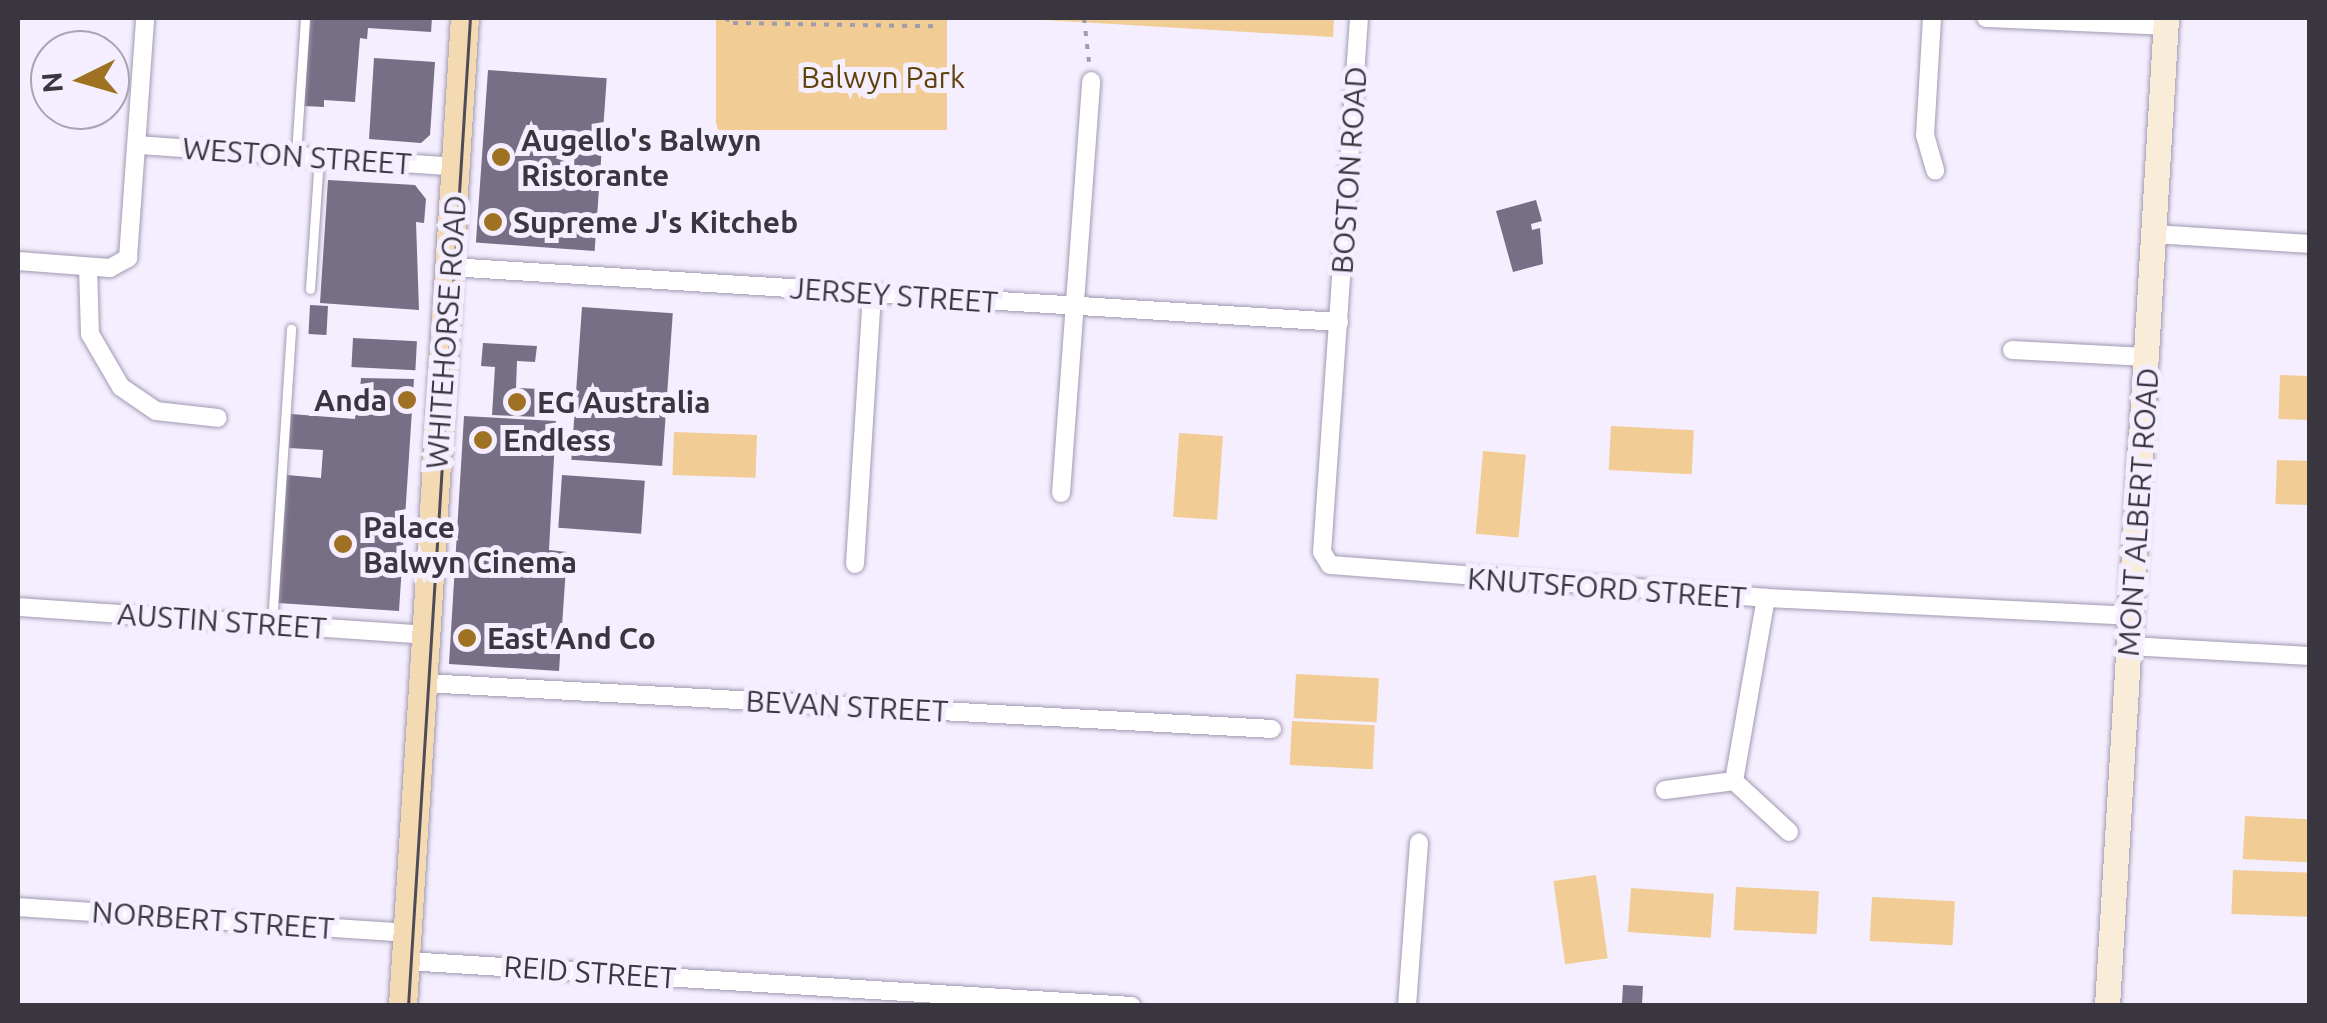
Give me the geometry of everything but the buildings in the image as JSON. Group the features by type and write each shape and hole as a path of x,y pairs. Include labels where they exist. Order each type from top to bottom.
{"main road":[{"name":"WHITEHORSE ROAD","path":"404,1006 465,18"},
{"name":"MONT ALBERT ROAD","path":"2107,1006 2166,22"}],"street":[{"path":"18,262 123,265 131,248 145,18"},
{"name":"BOSTON ROAD","path":"1339,322 1360,18"},
{"path":"1932,18 1925,136 1935,171"},
{"path":"1986,18 2166,22"},
{"path":"1061,493 1091,81"},
{"name":"WESTON STREET","path":"138,145 456,167"},
{"path":"2155,234 2310,244"},
{"path":"88,267 90,334 121,387 156,410 218,418"},
{"name":"JERSEY STREET","path":"450,267 1339,322"},
{"path":"855,564 872,293"},
{"name":"KNUTSFORD STREET","path":"1339,322 1322,552 1330,565 1766,598 2132,616"},
{"path":"2012,350 2148,357"},
{"path":"1734,782 1766,598"},
{"name":"AUSTIN STREET","path":"18,607 427,634"},
{"path":"2130,646 2310,656"},
{"name":"BEVAN STREET","path":"424,683 1272,729"},
{"path":"1664,790 1734,782 1789,832"},
{"path":"1407,1006 1419,842"},
{"name":"NORBERT STREET","path":"18,906 407,946"},
{"name":"REID STREET","path":"407,946 1132,1006"}],"lane":[{"path":"296,156 305,18"},
{"path":"310,289 319,158"},
{"path":"272,624 292,329"}],"path":[{"path":"725,18 733,23 934,26"},
{"path":"1084,18 1091,81"}],"green space":[{"name":"Balwyn Park","path":"716,18 947,18 947,130 716,130"},
{"name":"Balwyn Park","path":"1013,18 1334,18 1333,37"},
{"path":"2280,375 2309,376 2307,420 2278,419"},
{"path":"1611,426 1694,430 1692,474 1609,470"},
{"path":"674,432 757,435 755,478 672,475"},
{"path":"1179,433 1223,436 1217,520 1173,517"},
{"path":"1483,451 1526,455 1519,537 1476,534"},
{"path":"2277,460 2309,461 2307,505 2275,504"},
{"path":"1296,674 1379,678 1377,722 1294,718"},
{"path":"1292,721 1375,725 1373,769 1290,765"},
{"path":"2245,816 2309,819 2307,862 2243,859"},
{"path":"2233,870 2309,873 2307,917 2231,914"},
{"path":"1596,875 1608,958 1565,964 1553,881"},
{"path":"1736,887 1819,891 1817,934 1734,930"},
{"path":"1631,888 1714,894 1711,938 1628,932"},
{"path":"1872,897 1955,901 1953,945 1870,941"}],"tram line":[{"path":"408,1006 470,18"}],"place":[{"name":"Augello's Balwyn Ristorante","path":"501,157"},
{"name":"Supreme J's Kitcheb","path":"493,222"},
{"name":"Anda","path":"407,400"},
{"name":"EG Australia","path":"517,402"},
{"name":"Endless","path":"483,440"},
{"name":"Palace Balwyn Cinema","path":"343,544"},
{"name":"East And Co","path":"467,638"}]}
